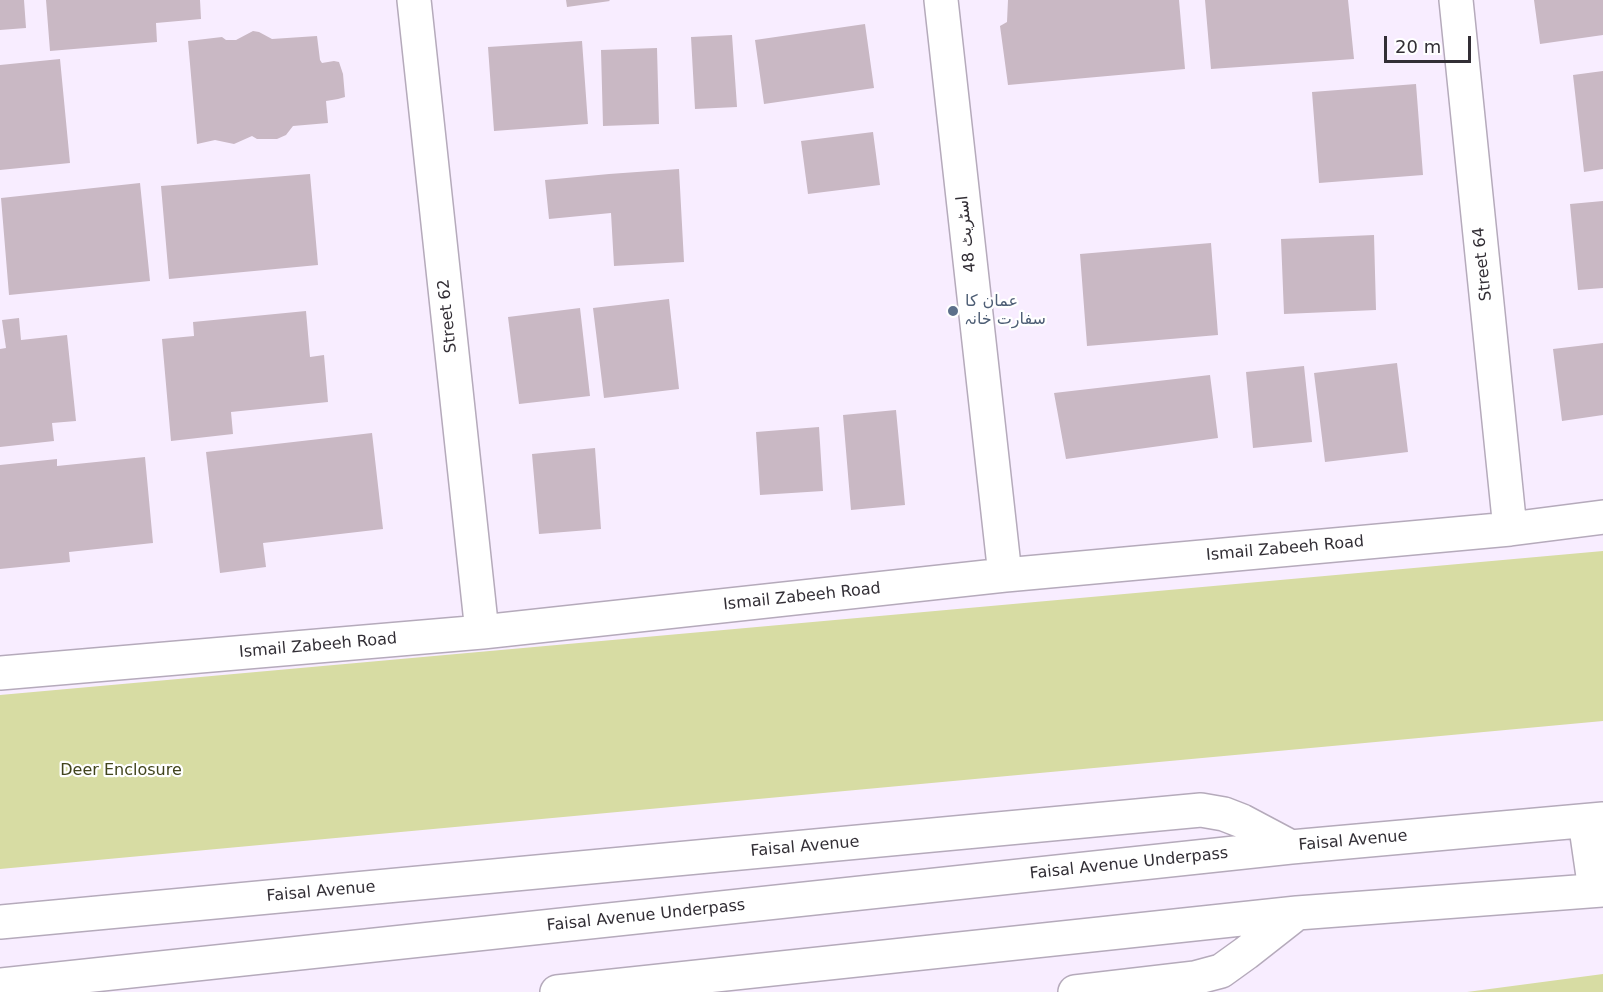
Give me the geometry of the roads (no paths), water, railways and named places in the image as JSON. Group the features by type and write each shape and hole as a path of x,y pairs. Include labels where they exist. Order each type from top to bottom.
{"main road":[{"name":"Street 62","path":"414,0 482,632"},
{"name":"اسٹریٹ 48","path":"941,0 1005,574"},
{"name":"Street 64","path":"1456,0 1510,529"},
{"name":"Ismail Zabeeh Road","path":"0,673 482,632 1005,574 1510,529 1603,517"},
{"name":"Faisal Avenue","path":"0,922 1202,810 1224,814 1242,821 1291,847 1594,820"},
{"path":"557,992 1297,913 1599,890 1594,820"},
{"name":"Faisal Avenue Underpass","path":"0,985 1291,847"},
{"path":"1075,992 1195,978 1221,971 1297,913"}],"place":[{"name":"عمان کا سفارت خانہ","path":"953,311"}],"park label":[{"name":"Deer Enclosure","path":"121,771"}]}
